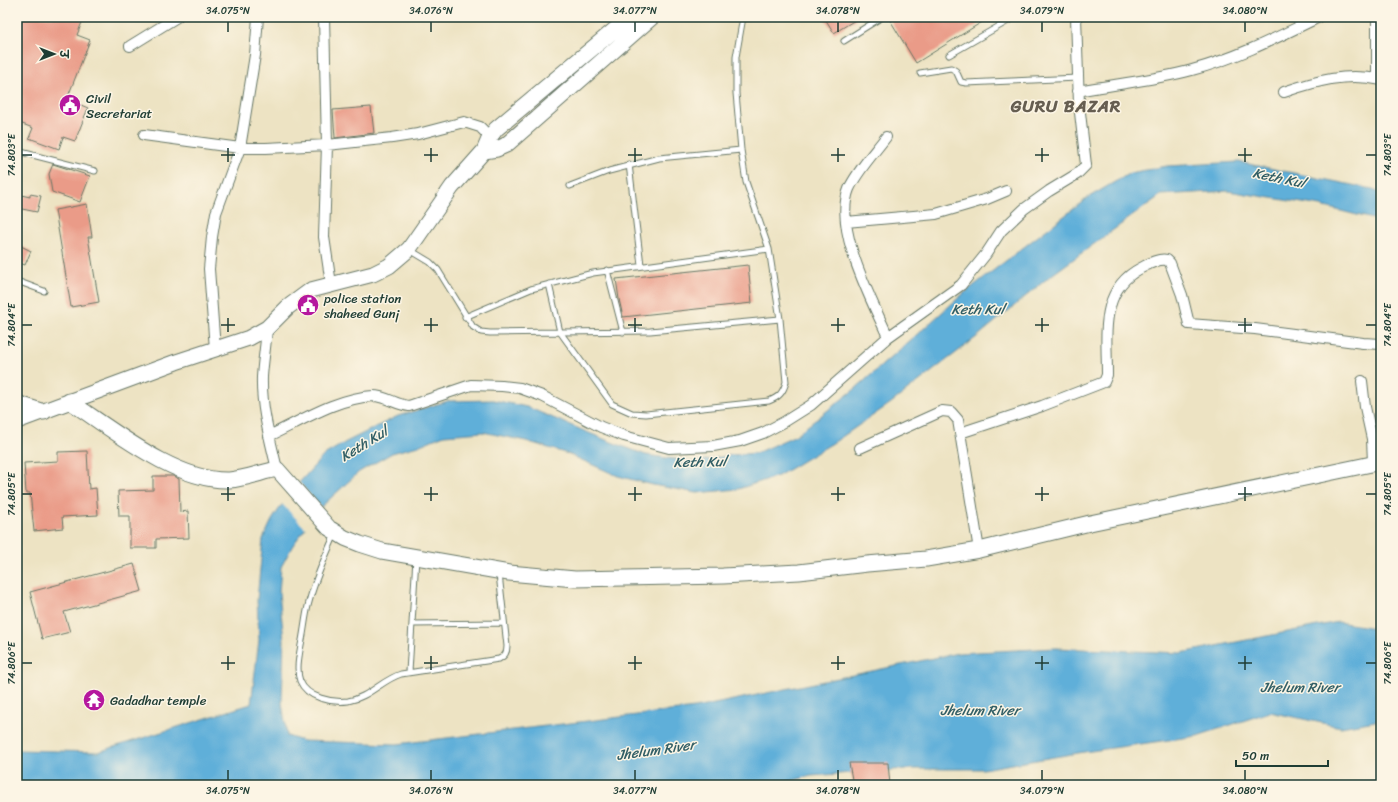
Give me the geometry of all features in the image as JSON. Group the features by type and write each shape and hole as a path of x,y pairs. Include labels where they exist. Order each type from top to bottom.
{"street":[{"path":"130,46 177,17"},
{"path":"215,348 209,269 212,237 216,213 240,148 255,55 258,17"},
{"path":"324,17 327,144 324,237 331,284"},
{"path":"17,421 215,348 249,338 268,328 298,298 311,290 373,274 389,266 410,249 452,187 487,144 496,130 630,17"},
{"path":"144,135 240,148 327,144 418,134 464,122 480,127 487,144 497,149 506,145 652,17"},
{"path":"269,436 352,400 374,396 384,398 401,405 409,406 471,385 520,388 542,396 600,427 647,443 670,448 713,446 740,441 763,433 811,405 888,337 961,284 986,254 1001,231 1024,209 1048,191 1077,174 1086,165 1078,91 1076,17"},
{"path":"1078,91 1154,78 1220,62 1281,36 1319,17"},
{"path":"1284,92 1324,79 1342,76 1379,79 1377,17"},
{"path":"886,137 850,188 846,200 846,222 848,237 855,258 888,337"},
{"path":"846,222 936,214 987,199 1006,191"},
{"path":"960,433 1042,406 1104,382 1107,375 1106,319 1112,299 1124,279 1134,272 1160,259 1167,260 1170,263 1182,294 1189,324 1255,329 1363,344 1381,344"},
{"path":"268,328 262,377 265,416 269,436 280,472 332,530 345,538 382,551 499,571 575,579 723,576 799,572 867,564 926,560 978,550 1090,523 1377,462 1365,407 1362,381"},
{"path":"69,401 140,448 188,473 210,479 230,480 280,472"},
{"path":"17,403 44,412"},
{"path":"860,448 942,411 951,412 955,415 960,433 978,550"}],"lane":[{"path":"549,284 560,332 612,404 632,413 646,414 769,400 778,398 784,391 786,382 780,319 769,249 746,182 741,150 736,93 736,57 743,17"},
{"path":"844,41 882,17"},
{"path":"949,55 1015,17"},
{"path":"920,73 952,68 956,71 961,82 966,83 1078,78"},
{"path":"570,186 629,164 658,158 741,150"},
{"path":"17,151 95,171"},
{"path":"629,164 641,265"},
{"path":"410,249 430,262 438,270 465,317 481,332 623,332 780,319"},
{"path":"465,317 530,289 607,270 769,249"},
{"path":"607,270 623,332"},
{"path":"17,281 44,291"},
{"path":"332,530 308,605 299,658 300,680 304,688 322,698 335,701 347,701 366,694 393,676 504,656 507,651 499,571"},
{"path":"409,672 416,557"},
{"path":"412,624 504,623"}],"water":[{"name":"Jhelum River","path":"1239,162 1367,188 1381,193 1381,221 1321,206 1228,191 1161,195 1049,277 978,336 891,403 836,441 778,476 738,489 697,493 653,485 618,476 568,454 526,441 483,432 444,435 418,446 392,453 359,472 321,507 293,545 281,567 279,593 284,640 282,702 287,736 303,741 397,744 695,708 958,653 1056,648 1181,653 1338,622 1381,629 1381,720 1341,727 1270,712 1197,736 1084,752 983,769 906,769 811,776 773,785 17,785 17,750 98,752 251,704 259,640 257,600 263,539 272,520 289,494 324,455 346,442 398,416 448,401 493,400 527,407 646,455 695,462 731,455 756,453 796,435 855,389 964,293 1089,197 1130,173 1167,166"}],"pier":[{"path":"298,481 322,509 307,530 281,503"}],"building":[{"path":"17,17 84,17 77,35 90,40 67,99 88,108 75,141 63,137 59,149 29,138 33,128 17,122"},
{"path":"824,17 860,17 834,33"},
{"path":"895,17 990,17 916,63 890,20"},
{"path":"371,107 374,133 335,138 333,110"},
{"path":"53,164 90,176 80,202 52,192 49,174"},
{"path":"17,194 30,197 30,194 41,196 37,212 17,208"},
{"path":"87,204 92,237 88,237 99,302 71,307 55,210"},
{"path":"17,244 31,251 25,265 17,262"},
{"path":"748,265 752,303 623,317 616,279"},
{"path":"87,451 89,489 96,488 98,515 62,517 63,528 34,531 30,493 26,493 24,463 58,461 58,452"},
{"path":"153,476 173,476 179,479 180,512 188,511 189,538 156,539 156,548 130,548 130,516 119,516 118,491 153,490"},
{"path":"134,564 142,591 64,612 70,632 42,639 30,592"},
{"path":"849,763 888,763 890,785 853,785"}],"place":[{"name":"Civil Secretariat","path":"70,105"},
{"name":"police station shaheed Gunj","path":"308,305"},
{"name":"Gadadhar temple","path":"94,700"}],"district":[{"name":"GURU BAZAR","path":"1066,106"}],"water label":[{"name":"Keth Kul","path":"1279,178"},
{"name":"Keth Kul","path":"978,309"},
{"name":"Keth Kul","path":"364,444"},
{"name":"Keth Kul","path":"700,462"}]}
